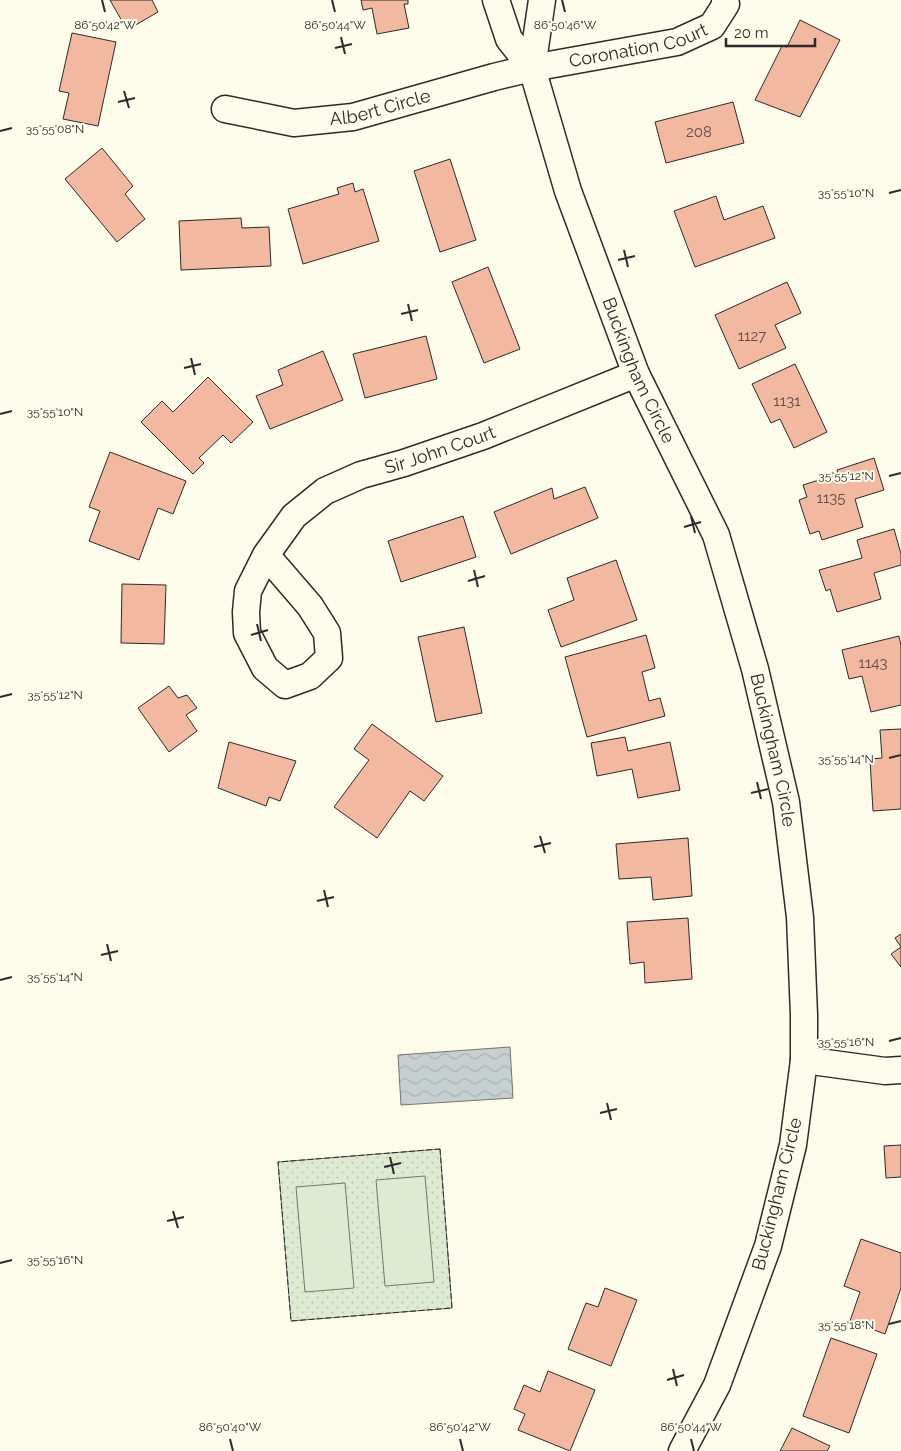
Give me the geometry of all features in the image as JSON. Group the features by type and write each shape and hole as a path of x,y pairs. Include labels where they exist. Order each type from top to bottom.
{"street":[{"name":"Buckingham Circle","path":"532,68 542,0"},
{"name":"Coronation Court","path":"532,68 677,42 712,26 726,4 725,0"},
{"name":"Buckingham Circle","path":"502,2 509,38 532,68 568,191 636,374 716,535 755,669 787,811 800,917 804,1060 793,1145 768,1246 717,1385 682,1451"},
{"name":"Albert Circle","path":"224,109 294,123 353,117 532,68"},
{"name":"Sir John Court","path":"266,555 294,516 325,491 361,475 404,463 483,436 636,374"},
{"path":"804,1060 885,1071 901,1070"}],"green space":[{"path":"440,1149 452,1308 291,1321 278,1162"},
{"path":"425,1176 434,1282 385,1286 376,1180"},
{"path":"345,1183 354,1288 305,1292 296,1187"}],"water":[{"path":"510,1047 513,1098 401,1105 398,1055"}],"building":[{"path":"110,0 152,0 158,12 127,30"},
{"path":"361,0 408,0 408,4 404,4 409,28 377,34 372,8 363,10"},
{"path":"800,20 840,40 800,117 755,100 782,46 787,47"},
{"path":"72,33 116,42 98,126 63,119 69,93 59,91"},
{"path":"733,102 744,143 666,163 655,122"},
{"path":"102,148 133,186 125,194 145,219 117,242 65,179"},
{"path":"450,159 476,240 440,252 414,171"},
{"path":"353,183 355,192 363,189 379,241 303,264 288,209 339,194 337,188"},
{"path":"716,196 724,220 763,206 775,238 695,267 674,211"},
{"path":"241,218 242,228 269,227 271,266 181,270 179,221"},
{"path":"488,267 520,349 484,363 452,282"},
{"path":"787,282 801,313 775,325 786,348 739,369 715,315"},
{"path":"426,336 437,379 365,398 353,354"},
{"path":"323,351 343,400 270,429 256,396 283,385 278,370"},
{"path":"795,364 827,432 794,448 780,419 771,423 752,384"},
{"path":"208,377 253,422 231,443 223,435 199,458 204,463 193,474 141,422 162,401 173,412"},
{"path":"110,452 186,481 173,514 158,508 139,560 89,541 100,511 89,507"},
{"path":"874,458 884,490 855,499 863,527 822,540 819,531 810,534 799,500 807,497 803,485 838,474 837,470"},
{"path":"585,487 598,518 511,554 494,512 552,488 554,499"},
{"path":"463,516 476,557 401,582 388,541"},
{"path":"894,529 901,554 901,565 874,573 881,599 837,612 830,589 826,591 819,570 862,558 857,540"},
{"path":"616,560 637,620 561,647 548,610 574,600 567,578"},
{"path":"122,584 166,585 164,644 121,643"},
{"path":"464,627 482,713 436,722 418,637"},
{"path":"646,635 655,668 642,672 649,701 660,698 665,716 587,737 565,657"},
{"path":"899,636 901,646 901,705 871,712 862,676 849,679 842,650"},
{"path":"169,686 178,698 187,695 197,708 186,715 197,731 169,752 138,708"},
{"path":"372,724 443,776 424,801 410,791 377,838 334,807 369,760 354,749"},
{"path":"901,729 901,809 873,811 870,759 882,758 880,730"},
{"path":"625,737 628,751 670,742 680,790 638,798 632,769 597,776 591,743"},
{"path":"229,742 296,761 280,801 269,797 266,806 218,788"},
{"path":"688,838 692,896 653,900 651,877 619,879 616,844"},
{"path":"688,918 692,979 645,983 644,962 630,964 627,922"},
{"path":"901,934 901,947 895,938"},
{"path":"901,947 901,967 891,954"},
{"path":"901,1145 901,1177 886,1178 884,1146"},
{"path":"861,1239 901,1253 901,1288 885,1334 850,1321 860,1292 844,1286"},
{"path":"605,1288 637,1300 611,1366 568,1349 586,1303 598,1307"},
{"path":"831,1338 877,1354 849,1433 803,1416"},
{"path":"548,1371 595,1390 570,1451 518,1430 525,1414 514,1409 524,1385 540,1392"},
{"path":"792,1428 830,1446 827,1451 780,1451"}],"fence":[{"path":"440,1149 452,1308 291,1321 278,1162 440,1149"}]}
